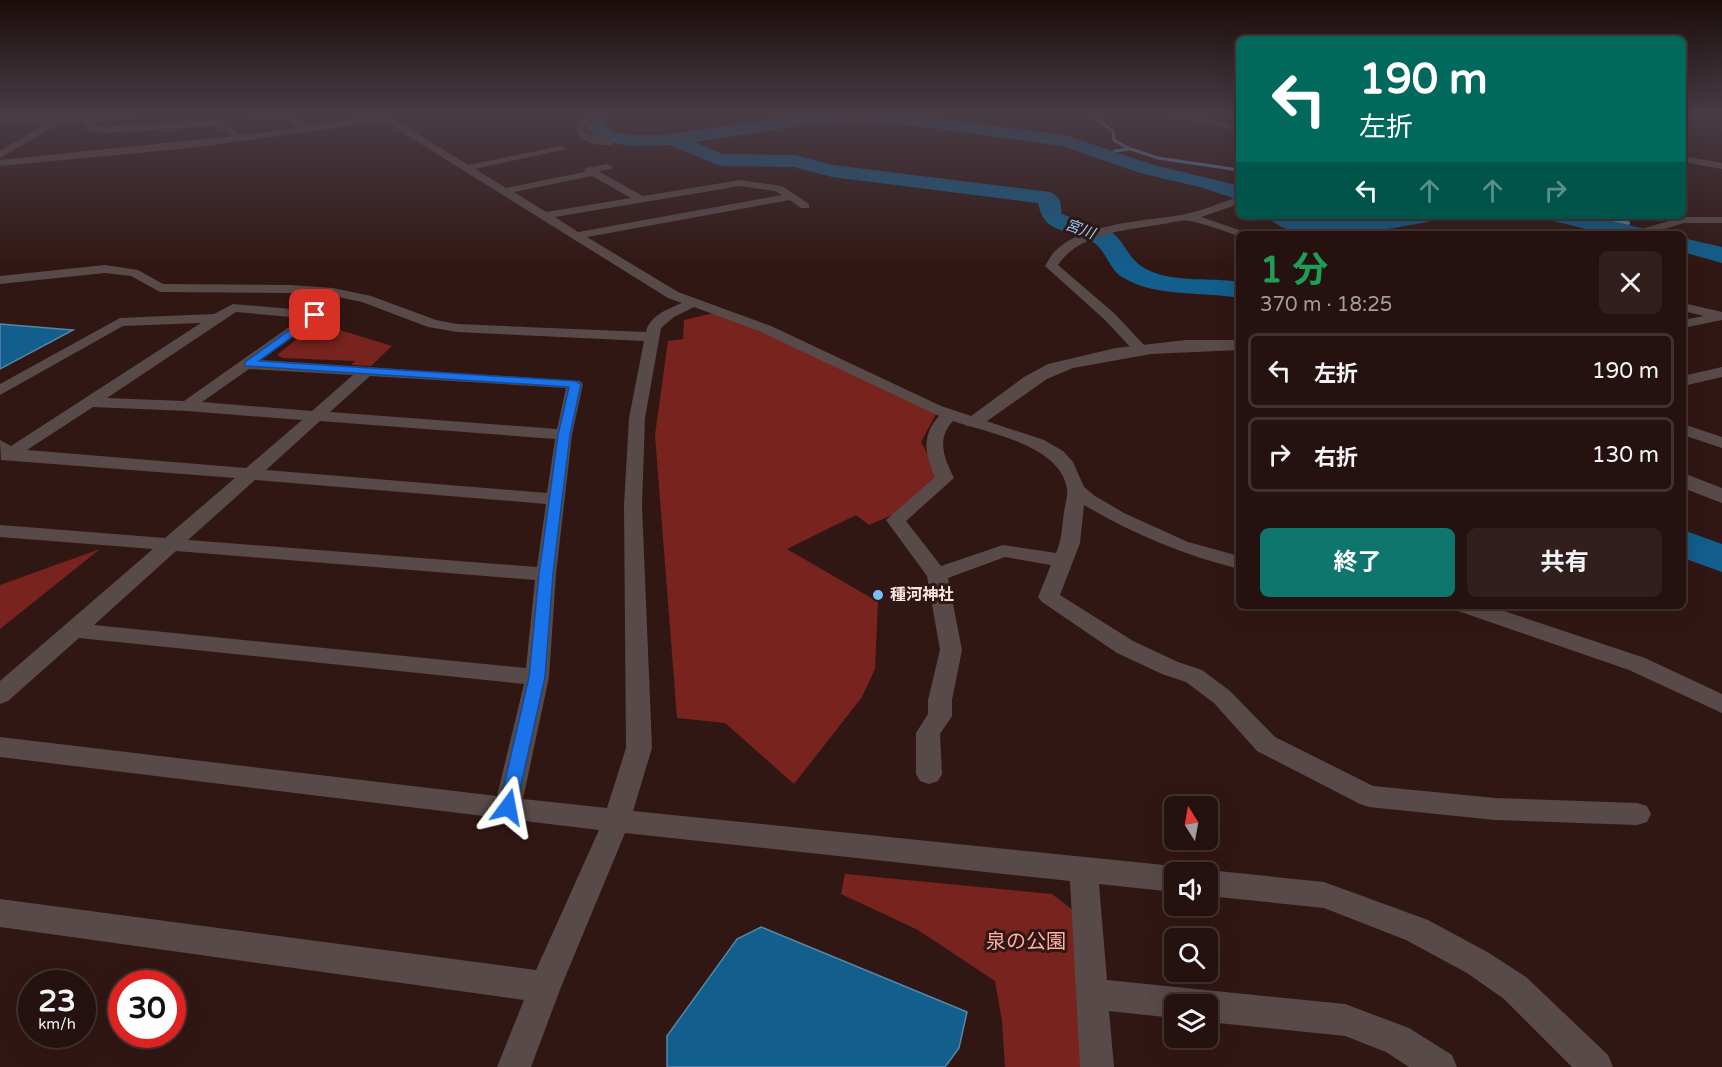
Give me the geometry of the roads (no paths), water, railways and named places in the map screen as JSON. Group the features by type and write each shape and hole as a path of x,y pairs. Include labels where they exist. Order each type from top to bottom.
{"street":[{"path":"459,164 673,295 766,329 950,414 1038,444 1057,455 1067,466 1076,489 1088,500 1117,517 1170,541 1236,562"},
{"path":"466,168 487,164"},
{"path":"608,166 588,171 642,200"},
{"path":"505,191 593,173"},
{"path":"543,216 740,183 778,188 805,206"},
{"path":"574,236 791,197"},
{"path":"1139,348 1110,317 1051,266 1055,255 1104,232 1187,217 1236,202"},
{"path":"1187,217 1236,231"},
{"path":"1645,231 1683,220 1722,220"},
{"path":"0,280 76,271 122,270 134,273 160,288 290,289 333,292 366,299 433,324 457,328 651,337"},
{"path":"514,1067 545,987 617,821 639,748 633,506 637,418 654,326 669,314 692,303"},
{"path":"1686,308 1722,316"},
{"path":"3,453 92,402 233,309 315,315 187,406"},
{"path":"1686,323 1722,316"},
{"path":"0,390 120,322 219,318"},
{"path":"973,422 1047,371 1065,364 1139,348 1189,344 1236,345"},
{"path":"249,364 575,384 564,435 546,574 537,677 508,807"},
{"path":"0,695 318,417 367,371"},
{"path":"1686,380 1722,372"},
{"path":"92,402 187,406 564,435"},
{"path":"929,774 928,733 940,717 940,700 951,650 937,575 896,520 945,478 935,459 932,441 939,424 950,414"},
{"path":"1686,430 1720,442"},
{"path":"3,453 556,499"},
{"path":"1686,481 1722,496"},
{"path":"1076,489 1070,543 1048,597 1125,646 1170,668 1194,676 1222,697 1266,744 1369,796 1495,809 1637,814"},
{"path":"0,531 546,574"},
{"path":"937,575 1003,551 1063,560"},
{"path":"1475,609 1637,664 1722,704"},
{"path":"73,630 537,677"},
{"path":"0,747 617,821 777,829 1084,870 1164,878"},
{"path":"1084,870 1097,1067"},
{"path":"1218,884 1324,895 1417,930 1478,963 1515,988 1596,1067"},
{"path":"0,914 545,987"},
{"path":"1092,993 1164,1001"},
{"path":"1218,1007 1345,1020 1397,1040 1440,1067"}],"water":[{"path":"0,324 73,330 0,369"},
{"path":"761,927 967,1012 959,1048 945,1067 667,1067 667,1036 737,939"}],"waterway":[{"name":"宮川","path":"805,164 832,171 1042,197 1050,200 1050,213 1054,219 1102,237 1127,269 1144,278 1171,284 1236,290"},
{"path":"1133,164 1205,182 1236,193"},
{"path":"1197,164 1236,170"},
{"path":"1286,219 1312,227 1330,228 1404,219"},
{"path":"1574,219 1624,231"},
{"path":"1611,219 1628,223"},
{"path":"1686,246 1722,255"},
{"name":"宮川","path":"1686,544 1722,559"}],"place":[{"name":"種河神社","path":"878,595"}],"park label":[{"name":"泉の公園","path":"1026,942"}]}
